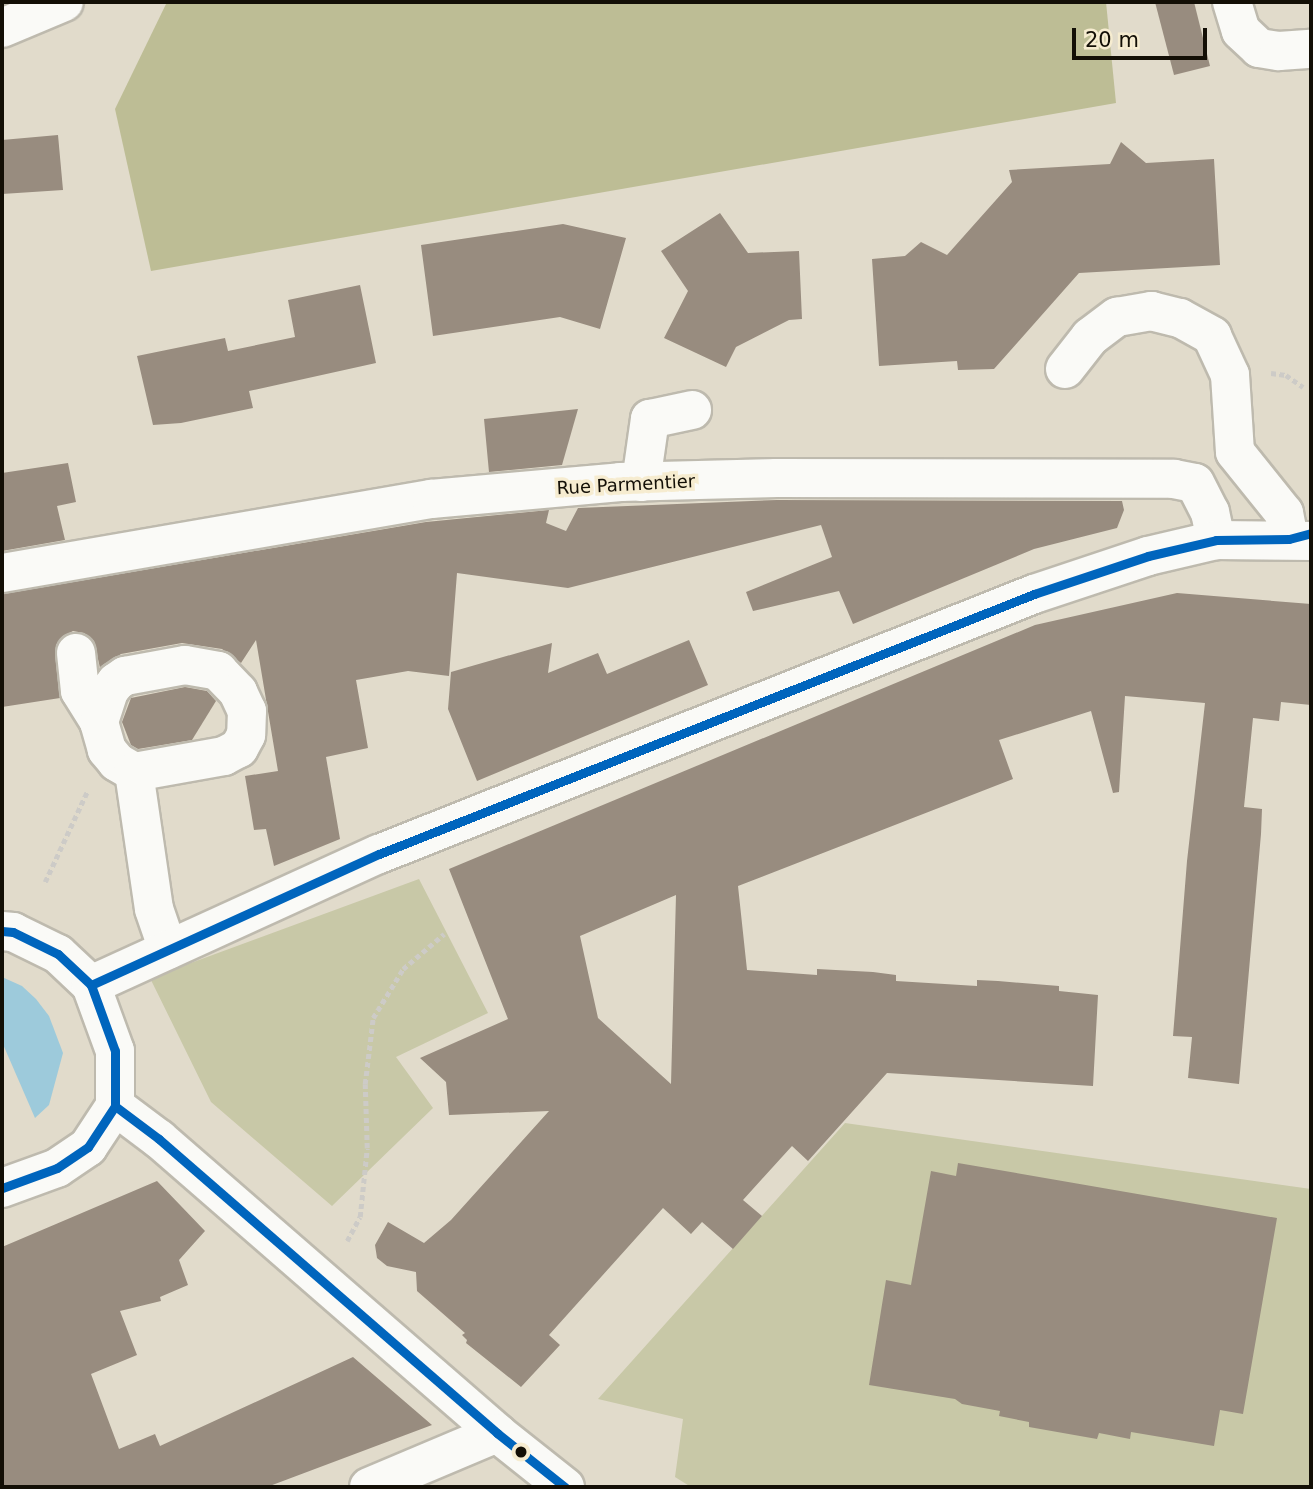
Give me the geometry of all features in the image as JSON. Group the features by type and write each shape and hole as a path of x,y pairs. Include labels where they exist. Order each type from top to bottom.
{"street":[{"path":"2,28 64,2"},
{"path":"1232,2 1241,31 1259,48 1279,51 1311,49"},
{"path":"1065,369 1090,337 1117,317 1151,311 1180,318 1212,336 1230,375 1235,452 1304,537"},
{"path":"640,482 640,408 692,410"},
{"path":"1216,540 1210,512 1195,483 1235,452"},
{"name":"Rue Parmentier","path":"2,573 431,499 640,482 777,478 1174,479 1195,483"},
{"path":"91,985 379,854 1034,594 1148,556 1216,540 1304,537"},
{"path":"76,653 80,691 113,748 154,909 168,950"},
{"path":"2,931 13,932 58,954 91,985 115,1051 115,1105 88,1147 57,1168 2,1188"},
{"path":"115,1105 159,1139 497,1433 565,1487"},
{"path":"369,1487 497,1433"}],"path":[{"path":"1268,372 1286,374 1303,387"},
{"path":"46,882 113,748"},
{"path":"347,1241 360,1217 367,1148 365,1083 373,1018 403,969 444,934"}],"green space":[{"path":"167,2 1106,2 1116,103 151,271 115,109"},
{"path":"419,879 488,1013 396,1057 433,1108 332,1206 211,1102 150,978"},
{"path":"845,1123 1311,1189 1311,1487 691,1487 675,1477 683,1419 598,1399"}],"water":[{"path":"2,977 22,986 36,999 49,1016 63,1053 49,1105 35,1118 2,1042"}],"building":[{"path":"1155,2 1194,2 1210,66 1174,75"},
{"path":"58,135 63,190 2,194 2,140"},
{"path":"1121,142 1146,163 1214,159 1220,265 1079,273 994,369 958,370 957,361 879,366 872,259 905,256 921,242 947,255 1012,182 1009,170 1110,164"},
{"path":"720,213 748,253 799,251 802,319 789,320 736,347 726,367 664,338 688,291 661,251"},
{"path":"563,224 626,238 600,329 560,317 433,336 421,245"},
{"path":"360,285 376,363 249,391 253,408 181,423 153,425 137,356 225,338 228,351 295,337 288,300"},
{"path":"578,409 562,465 489,472 484,419"},
{"path":"68,463 76,502 57,506 65,540 2,551 2,473"},
{"path":"777,500 1122,501 1124,510 1117,528 1034,549 853,624 839,591 753,611 746,592 832,557 821,525 568,588 457,573 449,676 408,671 356,680 368,748 326,757 340,839 274,866 266,829 254,830 245,776 278,771 256,640 241,663 222,649 182,643 121,654 100,668 94,641 84,633 73,631 63,636 56,645 60,698 2,707 2,594 426,522 549,510 546,523 566,531 578,508"},
{"path":"1177,593 1311,604 1311,705 1281,702 1279,721 1253,718 1244,807 1262,809 1239,1084 1188,1078 1192,1037 1173,1036 1187,861 1205,703 1125,696 1119,792 1113,793 1091,711 999,740 1013,779 738,886 747,970 817,975 817,969 873,972 896,975 896,981 977,986 977,980 998,981 1059,986 1059,991 1098,995 1093,1086 887,1073 808,1161 792,1146 743,1200 762,1216 733,1249 702,1222 691,1234 663,1208 549,1335 560,1345 521,1387 466,1343 467,1340 462,1335 465,1333 417,1291 416,1272 387,1266 377,1258 375,1245 388,1222 424,1243 451,1220 549,1111 449,1115 446,1082 420,1058 508,1019 449,869 1035,625","holes":["676,895 671,1084 598,1018 580,936"]},
{"path":"689,640 708,685 477,781 448,709 451,672 552,643 548,673 598,653 607,674"},
{"path":"185,687 207,691 216,701 192,740 138,749 131,745 122,722 131,698"},
{"path":"958,1163 1277,1218 1243,1414 1220,1410 1214,1446 1131,1432 1130,1439 1099,1433 1097,1439 1029,1427 1029,1422 999,1416 1000,1411 962,1404 955,1399 869,1385 886,1280 911,1285 931,1171 956,1176"},
{"path":"157,1181 205,1231 179,1260 188,1285 160,1297 161,1301 120,1311 137,1355 91,1374 119,1449 155,1434 160,1446 353,1357 432,1425 267,1487 2,1487 2,1247"}],"transit line":[{"path":"91,985 379,854 1034,594 1148,556 1216,540 1289,539 1311,533"},
{"path":"2,931 13,932 58,954 91,985 115,1051 115,1106 88,1147 57,1168 2,1188"},
{"path":"115,1106 159,1139 497,1433 565,1487"}]}
